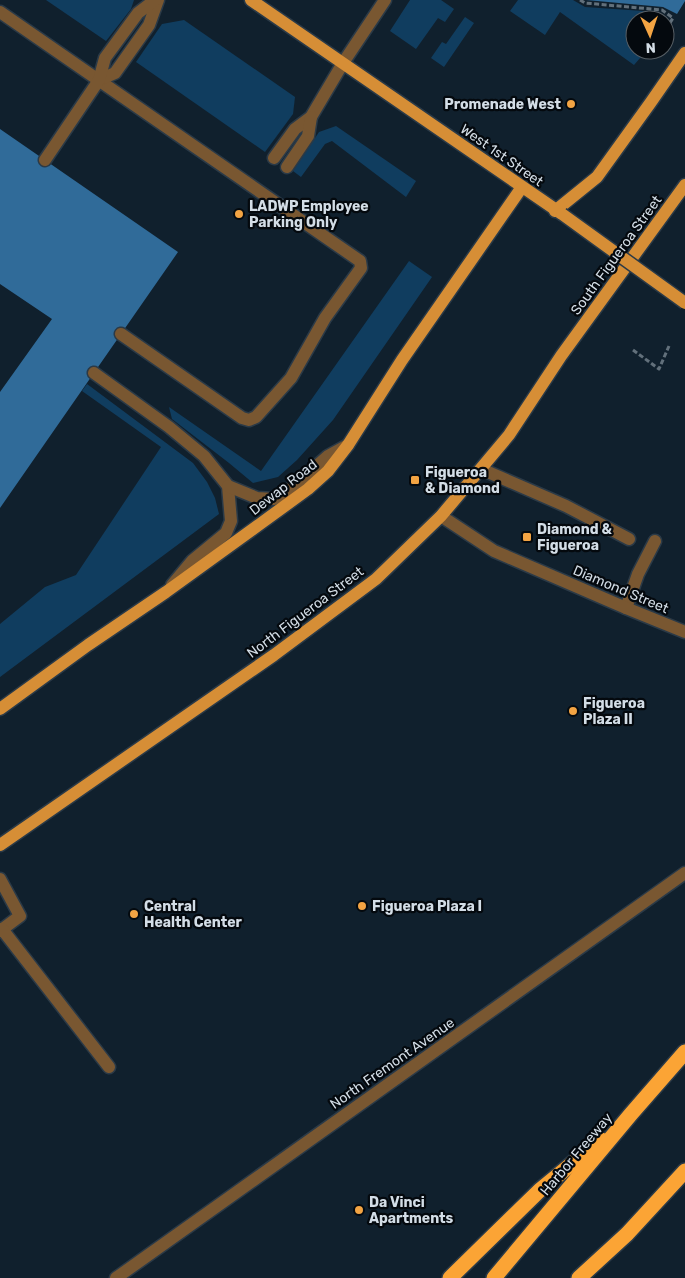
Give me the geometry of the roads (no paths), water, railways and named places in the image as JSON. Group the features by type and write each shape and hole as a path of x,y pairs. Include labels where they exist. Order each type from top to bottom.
{"highway":[{"name":"Harbor Freeway","path":"494,1278 630,1114 685,1052"},
{"path":"450,1278 540,1190 630,1114"},
{"path":"590,1278 627,1234 685,1171"},
{"path":"580,1278 627,1234"},
{"path":"594,1278 627,1234"}],"main road":[{"name":"West 1st Street","path":"251,0 522,187 685,303"},
{"path":"558,213 597,177 652,102 685,52"},
{"name":"South Figueroa Street","path":"571,342 685,185"},
{"name":"Dewap Road","path":"0,709 308,489 328,471 348,445 402,360 522,187"},
{"name":"North Figueroa Street","path":"0,845 274,655 376,578 440,516 481,469 509,435 571,342"}],"street":[{"path":"45,160 99,80 115,73 149,25 156,0"},
{"path":"274,158 295,129 310,118 385,0"},
{"path":"0,12 360,261 361,268 325,318 291,378 256,417 249,420 242,418 121,334"},
{"path":"287,167 308,136 310,118"},
{"path":"94,373 169,427 204,456 228,486 257,498 274,499 286,493 328,456 348,445"},
{"path":"481,469 566,506 629,539"},
{"path":"166,592 192,561 226,533 231,520 228,486"},
{"name":"Diamond Street","path":"440,516 494,551 685,632"},
{"path":"626,608 638,574 655,541"},
{"name":"North Fremont Avenue","path":"116,1278 685,873"},
{"path":"0,879 20,916 1,930 109,1067"}],"place":[{"name":"Promenade West","path":"571,104"},
{"name":"LADWP Employee Parking Only","path":"239,214"},
{"name":"Figueroa & Diamond","path":"415,480"},
{"name":"Diamond & Figueroa","path":"527,537"},
{"name":"Figueroa Plaza II","path":"573,711"},
{"name":"Figueroa Plaza I","path":"362,906"},
{"name":"Central Health Center","path":"134,914"},
{"name":"Da Vinci Apartments","path":"359,1210"}]}
